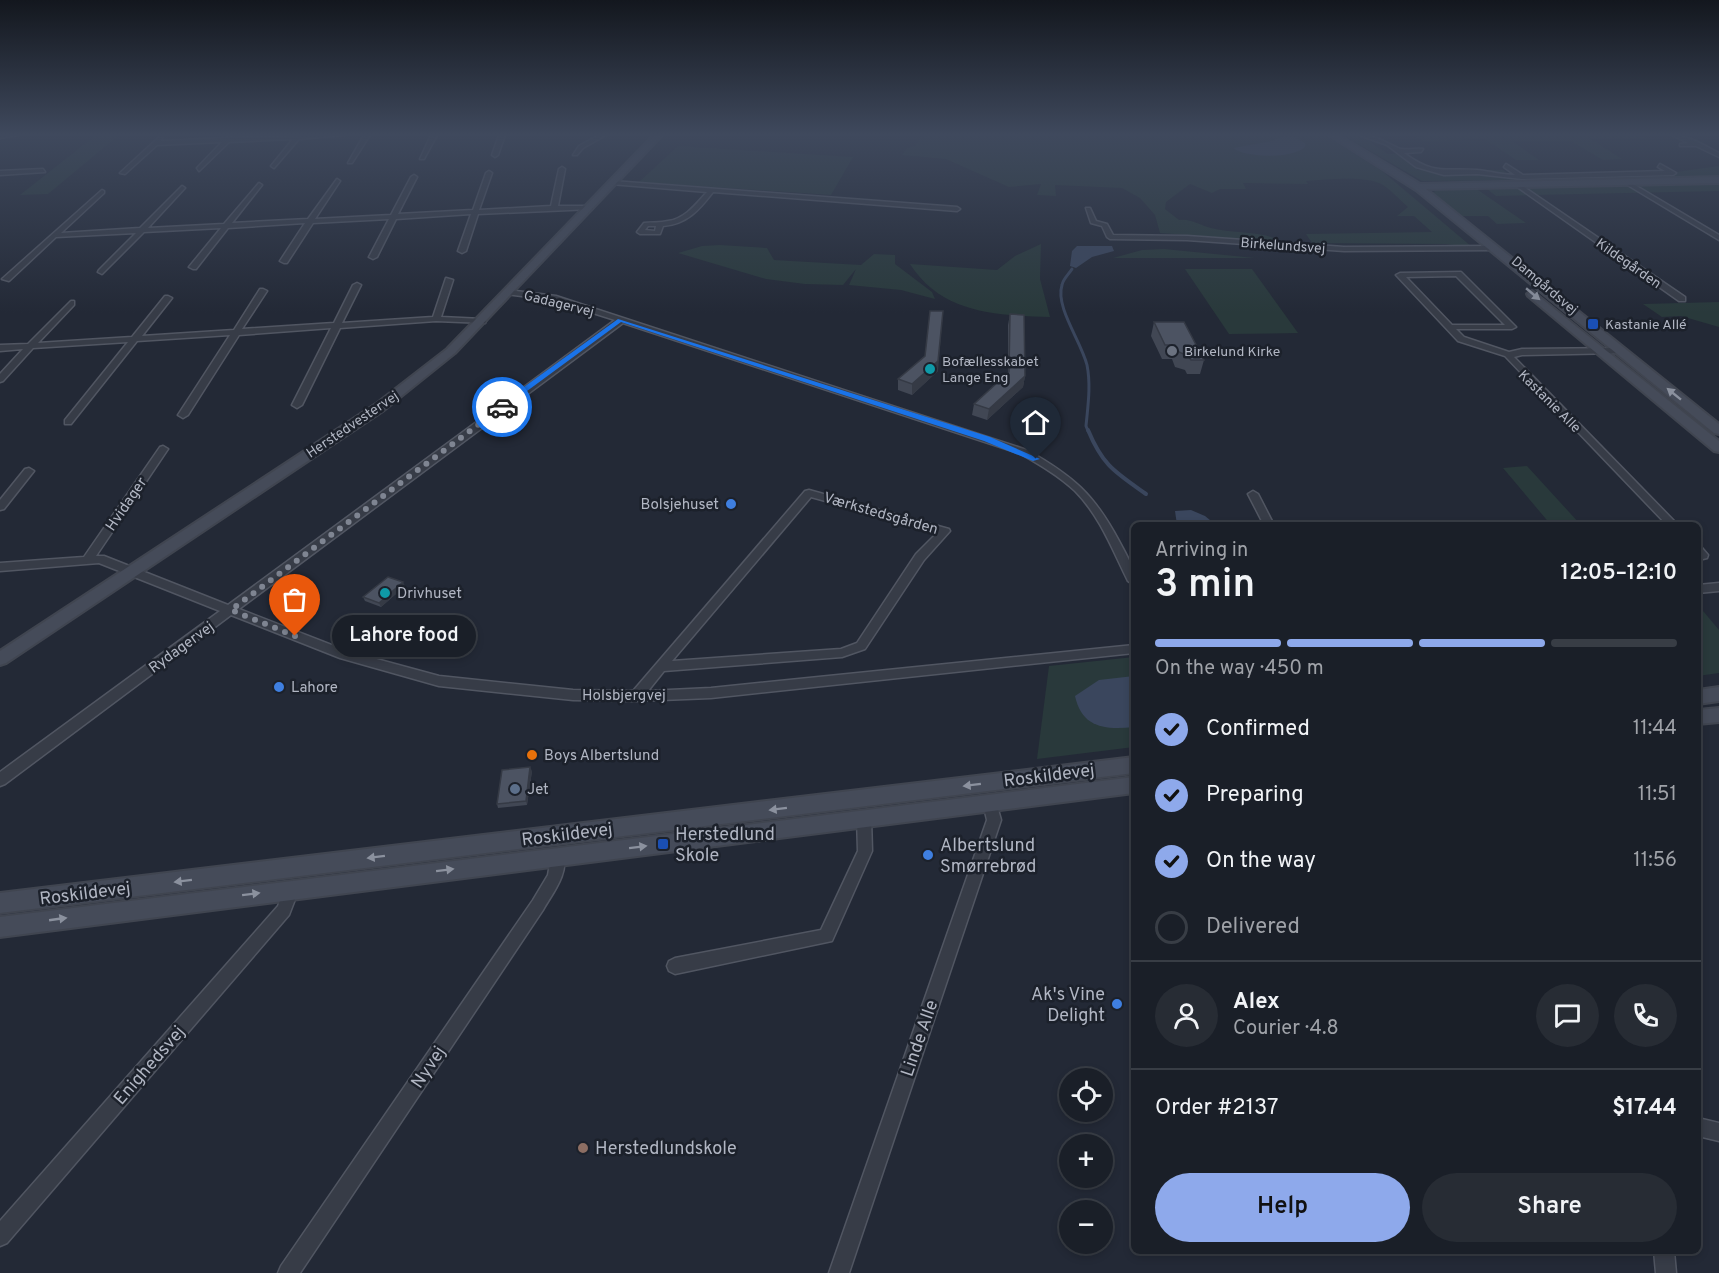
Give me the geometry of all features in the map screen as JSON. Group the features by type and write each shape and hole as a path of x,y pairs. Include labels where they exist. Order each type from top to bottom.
{"street":[{"path":"6,279 99,194"},
{"path":"102,272 176,194"},
{"path":"193,267 251,194"},
{"path":"284,261 328,194"},
{"path":"373,257 405,194"},
{"path":"462,251 482,194"},
{"path":"554,207 557,194"},
{"name":"Herstedvestervej","path":"0,659 380,407 451,351 603,194"},
{"path":"660,226 691,216 708,194"},
{"path":"758,194 957,209"},
{"name":"Damgårdsvej","path":"1414,194 1719,448"},
{"name":"Damgårdsvej","path":"1427,194 1719,430"},
{"name":"Kildegården","path":"1533,194 1682,299"},
{"path":"1648,194 1719,238"},
{"path":"54,235 554,207 590,208"},
{"name":"Birkelundsvej","path":"1088,209 1093,222 1105,225 1110,237 1179,238 1353,249 1494,248"},
{"path":"1449,327 1512,327 1458,274 1400,275 1449,327 1461,339 1509,355"},
{"path":"436,319 449,280"},
{"path":"297,405 357,285"},
{"path":"183,415 263,291"},
{"name":"Gadagervej","path":"510,292 553,298 1024,452 1071,482 1093,506 1131,576"},
{"path":"68,422 168,298"},
{"path":"0,379 71,303"},
{"path":"0,348 436,319 482,321"},
{"name":"Rydagervej","path":"0,780 621,320"},
{"name":"Kastanie Alle","path":"1620,350 1522,352 1509,355 1512,363 1670,522"},
{"name":"Hvidager","path":"88,558 163,449"},
{"path":"0,507 29,471"},
{"name":"Værkstedsgården","path":"636,696 659,668 809,493 945,531 920,557 861,646 842,653 659,668"},
{"path":"1253,494 1267,522"},
{"path":"0,567 88,558 100,559 131,572"},
{"name":"Holsbjergvej","path":"131,572 344,655 439,681 573,695 636,696 761,689 1131,649"},
{"path":"1701,589 1719,587"},
{"path":"1701,697 1719,694"},
{"path":"1701,717 1719,715"},
{"name":"Roskildevej","path":"0,903 1131,765"},
{"name":"Roskildevej","path":"0,927 1131,785"},
{"name":"Linde Alle","path":"840,1273 994,820 990,803"},
{"path":"675,966 826,936 865,851 864,818"},
{"name":"Nyvej","path":"288,1273 538,905 555,876 557,856"},
{"name":"Enighedsvej","path":"0,1236 284,910 291,889"},
{"path":"1701,1128 1719,1132"},
{"path":"1664,1254 1666,1273"}],"shaded area":[{"path":"1134,194 1176,194 1166,202 1165,209 1179,220 1191,221 1219,230 1257,234 1281,242 1160,233 1155,215 1140,198"},
{"path":"1395,194 1410,194 1472,247 1445,244 1312,243 1306,234 1432,232 1414,216 1397,216 1408,207"},
{"path":"1434,194 1484,194 1526,223 1497,224 1488,216 1460,216"},
{"path":"1494,194 1567,194 1496,196"},
{"path":"1041,244 1040,279 1050,317 990,313 954,302 923,281 910,264 997,270 1015,256"},
{"path":"702,246 767,248 774,260 861,265 874,254 895,255 895,264 932,292 935,299 901,290 849,285 856,269 843,285 805,284 766,279 678,253"},
{"path":"1164,249 1255,258 1113,258 1142,250"},
{"path":"1185,269 1252,269 1298,333 1229,334"},
{"path":"1719,302 1719,327 1681,316 1662,317 1643,304"},
{"path":"1527,466 1578,522 1548,522 1503,468"},
{"path":"1701,609 1719,630 1719,673 1701,676"},
{"path":"1131,657 1131,747 1037,759 1049,666"}],"water":[{"path":"1077,246 1112,246 1114,251 1092,257 1076,268 1070,266 1072,251"},
{"path":"1191,510 1212,522 1177,522 1175,511"},
{"path":"1131,676 1131,727 1114,728 1096,725 1083,715 1075,696 1099,680"}],"building":[{"path":"930,311 943,311 938,361 912,384 898,379 925,356"},
{"path":"1010,314 1024,315 1025,376 989,409 974,404 1009,372"},
{"path":"1154,322 1184,322 1204,360 1191,360 1179,352 1175,345 1165,345"},
{"name":"Drivhuset","path":"388,577 403,582 379,603 363,597"},
{"name":"Jet","path":"530,767 526,801 497,804 502,770"}],"waterway":[{"path":"1072,269 1063,283 1061,294 1065,314 1087,365 1089,388 1086,426 1088,431"},
{"path":"1088,430 1099,452 1111,467 1146,494"}],"way so far":[{"path":"295,636 231,610 502,407"}],"place":[{"name":"Kastanie Allé","path":"1593,324"},
{"name":"Birkelund Kirke","path":"1172,351"},
{"name":"Bofællesskabet Lange Eng","path":"930,369"},
{"name":"Bolsjehuset","path":"731,504"},
{"name":"Drivhuset","path":"385,593"},
{"name":"Lahore food","path":"295,636"},
{"name":"Lahore","path":"279,687"},
{"name":"Boys Albertslund","path":"532,755"},
{"name":"Jet","path":"515,789"},
{"name":"Herstedlund Skole","path":"663,844"},
{"name":"Albertslund Smørrebrød","path":"928,855"},
{"name":"Ak's Vine Delight","path":"1117,1004"},
{"name":"Herstedlundskole","path":"583,1148"}],"route":[{"path":"502,407 621,320 987,439 1024,452 1036,459"}]}
